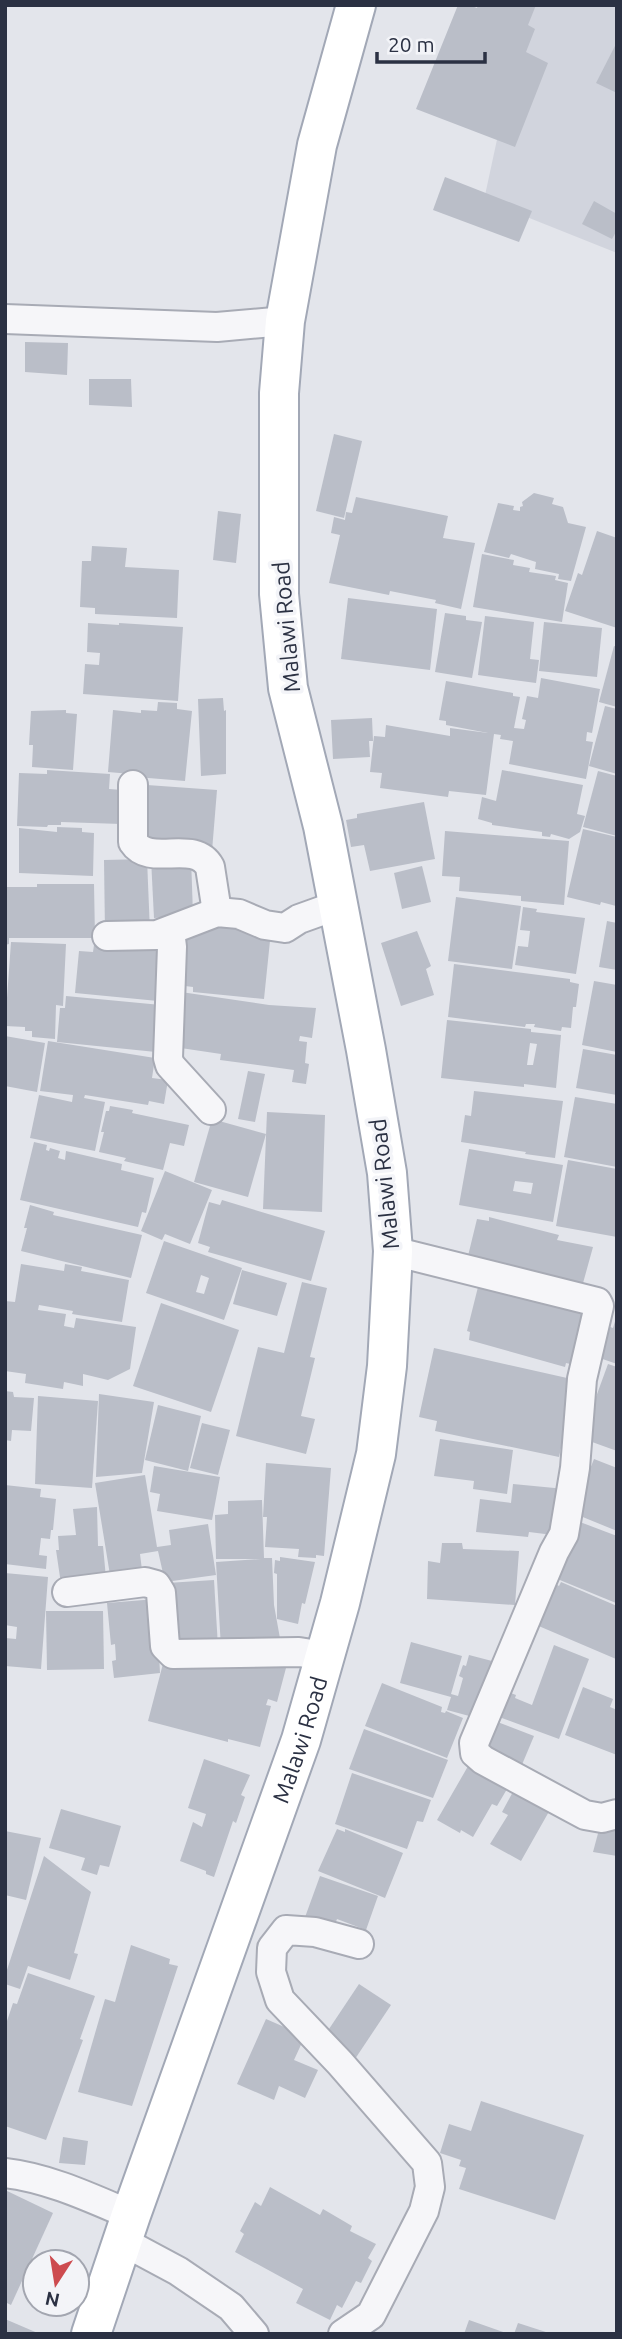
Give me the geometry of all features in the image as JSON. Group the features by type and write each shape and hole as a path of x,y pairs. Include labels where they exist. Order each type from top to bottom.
{"main road":[{"name":"Malawi Road","path":"91,2334 126,2228 301,1740 376,1454 387,1366 393,1251 387,1173 323,826 288,688 279,594 279,393 285,321 317,145 356,5"}],"street":[{"path":"5,319 217,327 285,321"},
{"path":"132,785 133,842 137,849 146,852 197,854 207,860 216,912"},
{"path":"107,936 143,937 170,931 216,912 239,914 265,925 285,928 299,919 338,905"},
{"path":"170,931 172,947 168,1058 170,1065 211,1110"},
{"path":"393,1251 597,1301 582,1379 575,1468 564,1534 474,1743 475,1753 483,1760 585,1815 602,1818 617,1814"},
{"path":"67,1592 145,1582 156,1585 161,1593 165,1646 173,1654 299,1651 325,1656"},
{"path":"343,2334 371,2315 424,2211 430,2187 427,2163 340,2063 280,2000 271,1972 272,1948 286,1930 315,1932 359,1944"},
{"path":"5,2173 77,2192 178,2271 232,2306 254,2334"}],"shaded area":[{"path":"526,5 617,5 617,253 484,200"}],"building":[{"path":"458,5 477,8 478,5 536,5 528,25 535,29 526,52 548,63 515,147 416,109"},
{"path":"617,42 617,93 596,83"},
{"path":"445,177 532,211 519,242 433,210"},
{"path":"594,201 617,214 617,230 612,239 582,224"},
{"path":"25,342 68,343 67,375 25,372"},
{"path":"89,379 131,379 132,407 89,405"},
{"path":"334,434 362,441 344,518 316,511"},
{"path":"534,493 554,498 552,504 563,507 568,523 586,527 571,581 558,579 559,574 535,569 536,562 511,554 509,558 484,552 498,503 514,506 513,510 520,511 522,502"},
{"path":"356,497 448,516 443,538 475,543 461,609 435,603 436,600 390,591 389,595 329,583 340,535 331,533 334,517 345,520 346,512 352,513"},
{"path":"218,511 241,514 236,563 213,560"},
{"path":"597,531 617,538 617,628 565,611 578,573 582,575"},
{"path":"92,546 127,548 125,567 179,570 177,618 95,614 95,608 80,607 82,561 91,561"},
{"path":"482,554 514,560 513,565 530,568 529,572 556,576 555,580 568,583 562,622 473,607"},
{"path":"348,598 437,609 430,670 341,659"},
{"path":"445,613 482,622 472,678 435,672"},
{"path":"485,616 534,622 530,659 539,660 536,683 478,675"},
{"path":"544,622 602,628 597,677 539,671"},
{"path":"88,623 183,627 178,701 83,694 85,664 99,665 100,653 87,652"},
{"path":"614,646 617,647 617,707 599,702"},
{"path":"541,678 600,689 592,733 587,732 586,741 593,742 586,779 509,764 513,741 500,739 501,735 494,734 486,795 449,791 448,797 380,788 382,773 370,772 374,736 385,737 386,725 450,736 450,728 488,733 446,725 446,721 439,720 446,681 513,693 513,696 520,697 514,728 524,729 526,720 522,719 527,696 538,698"},
{"path":"223,698 224,711 226,710 226,774 201,776 198,699"},
{"path":"158,702 177,703 177,709 192,711 185,781 136,777 136,771 131,771 131,774 108,772 113,710 141,713 141,710 157,711"},
{"path":"605,706 617,709 617,774 589,766"},
{"path":"66,710 66,713 77,714 73,770 32,767 33,745 29,745 31,711"},
{"path":"372,718 373,741 369,741 370,757 333,759 331,720"},
{"path":"47,770 110,774 109,789 122,790 121,824 61,822 61,825 47,827 17,826 19,773 47,774"},
{"path":"502,770 583,785 577,814 585,816 580,832 569,839 551,834 550,837 542,836 542,832 492,825 478,819 482,797 496,801"},
{"path":"598,771 617,776 617,836 583,827"},
{"path":"147,785 217,790 212,851 142,846"},
{"path":"424,802 435,859 370,871 364,845 351,847 346,820 357,818 357,814"},
{"path":"57,827 82,828 82,832 94,833 93,876 19,873 19,828 57,832"},
{"path":"583,829 617,837 616,906 567,897"},
{"path":"445,831 569,841 564,905 521,901 521,896 459,891 460,877 442,876"},
{"path":"191,857 193,915 154,918 151,859"},
{"path":"147,859 150,932 105,933 104,860"},
{"path":"422,866 431,902 402,909 394,873"},
{"path":"37,884 94,884 95,938 9,938 9,944 5,945 5,887 37,887"},
{"path":"456,897 521,906 512,969 448,961"},
{"path":"523,907 537,909 536,912 585,918 576,974 515,965 518,946 528,947 530,931 520,930"},
{"path":"607,921 617,923 617,970 599,967"},
{"path":"197,924 271,931 264,999 193,992 193,987 185,986 187,958 178,957 180,933"},
{"path":"417,931 431,966 426,969 434,995 401,1006 381,943"},
{"path":"11,942 66,944 63,1006 56,1005 55,1039 32,1037 32,1031 25,1031 25,1027 5,1026"},
{"path":"94,945 163,951 158,1001 75,993 79,951 93,952"},
{"path":"454,964 570,979 570,982 579,984 571,1028 562,1027 561,1031 534,1027 535,1024 526,1024 525,1027 448,1017"},
{"path":"594,981 617,985 617,1052 582,1045"},
{"path":"181,992 269,1005 316,1008 312,1038 300,1036 299,1041 307,1042 305,1063 309,1064 306,1084 292,1082 294,1070 220,1060 221,1054 174,1047"},
{"path":"66,996 161,1005 156,1052 57,1042 60,1008 65,1008"},
{"path":"447,1020 561,1035 556,1088 441,1078","holes":["530,1043 537,1044 533,1065 527,1065"]},
{"path":"5,1036 45,1043 37,1092 5,1086"},
{"path":"48,1041 155,1058 152,1078 168,1080 164,1104 149,1101 148,1105 85,1095 84,1098 105,1102 95,1151 30,1138 39,1095 72,1102 73,1095 40,1091"},
{"path":"583,1049 617,1055 617,1095 576,1088"},
{"path":"248,1071 265,1074 255,1122 238,1119"},
{"path":"474,1091 563,1101 555,1158 461,1142 465,1115 471,1116"},
{"path":"575,1097 617,1104 617,1167 564,1157"},
{"path":"110,1106 189,1125 184,1146 170,1143 163,1170 99,1152 106,1111 109,1111"},
{"path":"267,1112 325,1115 322,1212 263,1209"},
{"path":"212,1119 266,1134 248,1197 194,1182"},
{"path":"34,1142 47,1145 46,1150 49,1151 50,1148 60,1151 58,1158 65,1160 66,1151 122,1164 121,1170 154,1178 146,1213 142,1212 138,1227 20,1200"},
{"path":"469,1149 563,1165 553,1222 459,1205","holes":["515,1181 533,1183 531,1194 513,1191"]},
{"path":"568,1160 617,1169 617,1237 556,1226"},
{"path":"165,1171 212,1190 190,1244 165,1234 162,1240 141,1231"},
{"path":"222,1200 325,1231 311,1281 208,1252 210,1247 198,1243 209,1202 220,1205"},
{"path":"30,1205 54,1212 53,1215 142,1235 131,1278 21,1251"},
{"path":"489,1217 559,1235 557,1240 593,1247 580,1294 467,1260 477,1219 489,1221"},
{"path":"164,1241 242,1268 224,1320 146,1293","holes":["201,1275 209,1278 204,1294 196,1292"]},
{"path":"21,1264 64,1271 65,1264 82,1267 81,1271 129,1280 122,1322 72,1314 73,1311 39,1305 38,1310 66,1314 64,1326 74,1328 76,1318 136,1327 130,1369 108,1380 83,1374 83,1386 64,1382 63,1389 25,1383 26,1374 5,1371 5,1301 15,1302"},
{"path":"242,1270 287,1283 277,1316 233,1304"},
{"path":"480,1279 594,1308 579,1366 566,1363 565,1367 469,1340 470,1332 467,1331"},
{"path":"302,1282 327,1288 310,1357 315,1358 301,1416 315,1419 306,1454 236,1436 258,1347 284,1353"},
{"path":"161,1303 239,1330 211,1412 133,1386"},
{"path":"616,1318 617,1364 588,1354 599,1323 613,1328"},
{"path":"434,1348 576,1380 559,1457 435,1431 437,1421 419,1417"},
{"path":"608,1364 617,1367 617,1451 581,1438"},
{"path":"5,1391 13,1392 14,1397 34,1398 31,1431 12,1430 11,1441 5,1440"},
{"path":"99,1394 154,1402 142,1473 96,1477"},
{"path":"38,1396 98,1401 92,1488 35,1484"},
{"path":"158,1405 201,1416 188,1471 145,1460"},
{"path":"202,1423 230,1430 218,1475 190,1468"},
{"path":"440,1439 513,1450 507,1494 473,1489 474,1481 434,1476"},
{"path":"594,1459 617,1468 617,1531 568,1511 581,1492"},
{"path":"266,1463 331,1468 324,1556 298,1557 299,1549 265,1547 267,1517 263,1517"},
{"path":"154,1466 220,1477 212,1520 157,1511 160,1494 150,1492"},
{"path":"145,1475 157,1547 171,1545 169,1530 208,1524 216,1575 165,1582 158,1551 140,1554 142,1570 110,1575 95,1483"},
{"path":"513,1484 565,1489 561,1536 529,1532 528,1537 476,1532 480,1499 511,1503"},
{"path":"5,1485 41,1489 40,1497 56,1499 50,1539 41,1538 39,1555 47,1556 46,1569 5,1564"},
{"path":"262,1500 264,1558 272,1558 274,1605 281,1644 221,1648 216,1562 261,1559 216,1559 215,1515 228,1514 228,1501"},
{"path":"97,1507 98,1546 103,1546 106,1578 61,1584 56,1550 59,1550 58,1536 76,1535 73,1509"},
{"path":"580,1522 617,1536 616,1603 550,1576"},
{"path":"442,1543 462,1543 463,1549 519,1551 515,1605 427,1599 428,1561 440,1563"},
{"path":"280,1557 315,1562 298,1624 277,1619 277,1574 274,1573 275,1560 280,1561"},
{"path":"5,1573 48,1577 41,1669 5,1666 5,1638 16,1639 17,1627 5,1625"},
{"path":"214,1580 218,1647 171,1650 167,1583"},
{"path":"552,1582 559,1586 561,1582 617,1606 616,1659 534,1624"},
{"path":"156,1599 160,1673 114,1678 112,1661 116,1660 115,1644 111,1645 107,1603"},
{"path":"46,1611 103,1611 104,1669 47,1670"},
{"path":"411,1642 462,1656 451,1694 458,1696 463,1678 459,1676 469,1655 492,1661 473,1717 447,1710 451,1697 400,1683"},
{"path":"554,1645 589,1659 559,1739 491,1714 498,1688 532,1705"},
{"path":"165,1656 193,1663 192,1668 198,1656 240,1667 243,1656 286,1668 277,1702 268,1699 266,1705 271,1706 260,1747 228,1739 228,1742 148,1721"},
{"path":"382,1683 442,1707 441,1712 446,1711 463,1718 447,1758 365,1726"},
{"path":"583,1687 613,1699 610,1707 617,1710 617,1755 565,1735"},
{"path":"495,1721 534,1736 521,1767 482,1752"},
{"path":"364,1729 448,1760 433,1798 349,1769"},
{"path":"204,1759 250,1775 241,1795 245,1797 236,1823 233,1821 214,1877 180,1861 193,1822 202,1827 206,1814 188,1808"},
{"path":"471,1761 510,1784 497,1806 492,1804 473,1837 437,1820"},
{"path":"352,1773 431,1800 423,1822 417,1821 407,1849 335,1824"},
{"path":"515,1788 551,1808 521,1861 490,1844 508,1815 502,1812"},
{"path":"61,1809 121,1826 109,1867 100,1865 97,1875 81,1870 85,1858 49,1848"},
{"path":"600,1826 617,1830 617,1856 593,1852"},
{"path":"337,1829 345,1832 345,1829 403,1853 385,1898 318,1871"},
{"path":"5,1831 41,1838 26,1900 5,1895"},
{"path":"44,1856 91,1892 74,1953 78,1954 70,1980 28,1966 20,1989 5,1984 5,1976"},
{"path":"320,1876 378,1896 366,1930 337,1919 333,1930 304,1920"},
{"path":"131,1945 170,1959 169,1964 178,1966 132,2106 78,2092 105,1999 115,2002"},
{"path":"28,1973 95,1996 80,2039 83,2040 46,2140 5,2126 5,2027"},
{"path":"359,1984 391,2005 355,2059 323,2038"},
{"path":"266,2019 305,2036 294,2060 318,2070 305,2098 279,2086 274,2100 237,2084"},
{"path":"481,2101 584,2135 555,2220 459,2189 466,2168 459,2166 461,2160 440,2153 449,2124 471,2131"},
{"path":"63,2137 88,2141 85,2165 59,2163"},
{"path":"270,2187 320,2215 323,2209 352,2226 350,2231 376,2244 368,2258 372,2261 361,2283 356,2281 342,2308 337,2305 330,2320 296,2303 303,2289 235,2252 244,2234 240,2231 255,2202 261,2206"},
{"path":"5,2190 53,2213 37,2248 21,2248 21,2283 11,2305 5,2302"},
{"path":"5,2319 40,2334 5,2334"},
{"path":"469,2320 506,2333 506,2334 464,2334"},
{"path":"518,2323 549,2333 549,2334 514,2334"}]}
